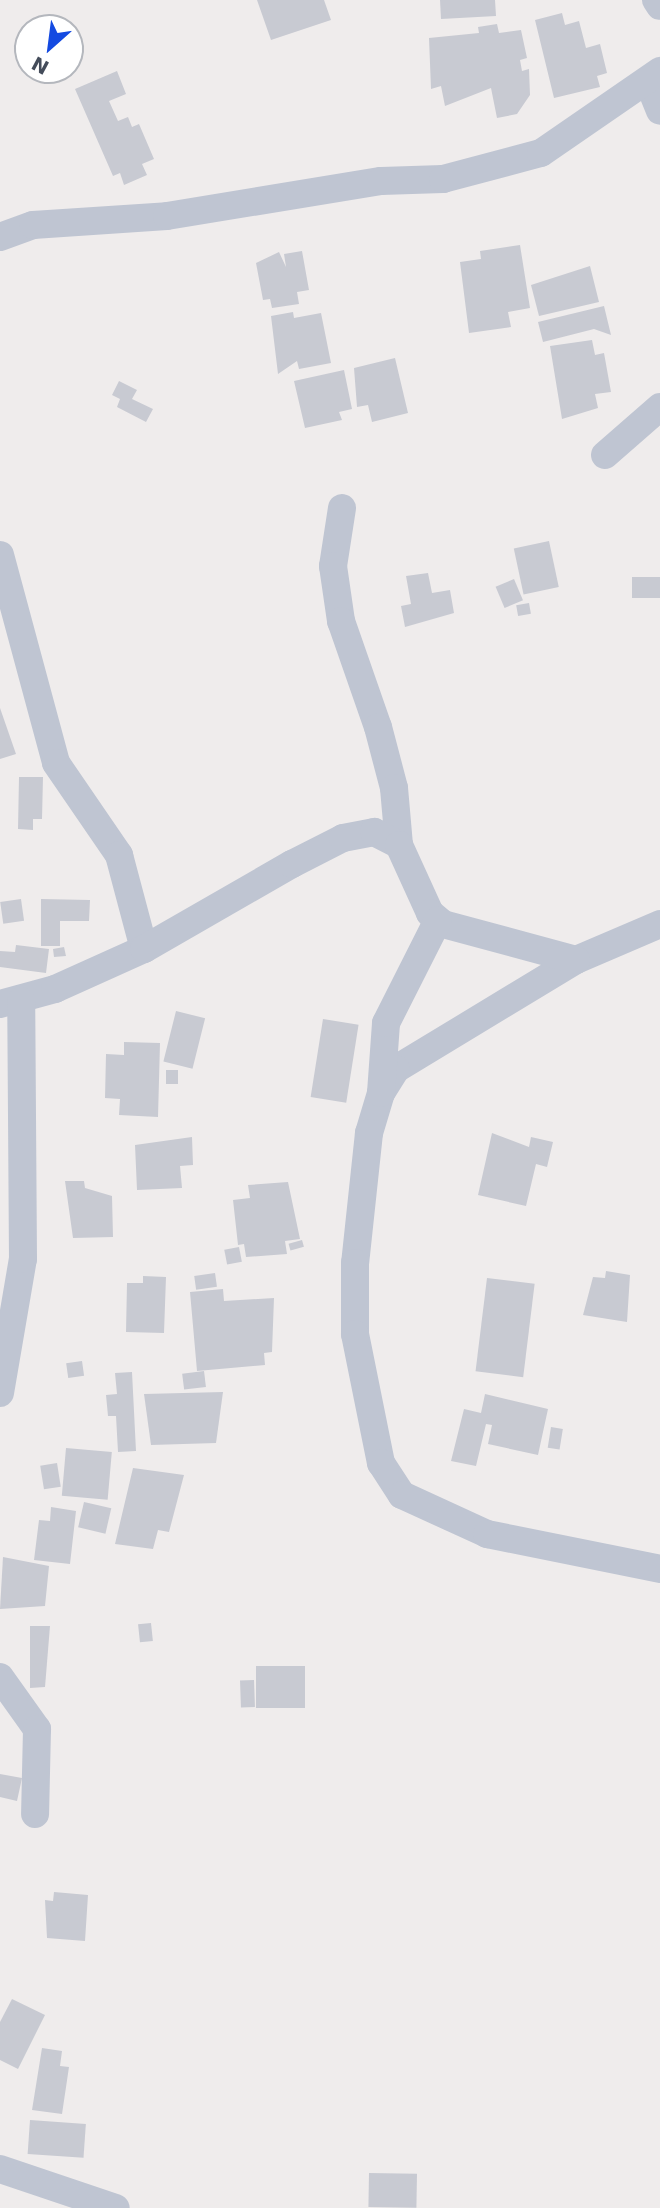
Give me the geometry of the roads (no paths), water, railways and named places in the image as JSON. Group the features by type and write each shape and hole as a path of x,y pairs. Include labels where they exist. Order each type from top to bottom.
{"street":[{"path":"656,0 660,6"},
{"path":"0,237 33,225 167,216 381,181 443,179 541,153 654,76 660,111"},
{"path":"604,455 660,407"},
{"path":"342,508 333,566 341,621 385,751 399,845 438,920 576,960"},
{"path":"0,555 56,762 119,855 144,949"},
{"path":"0,1393 23,1259 11,1003 144,949 343,838 374,832 399,845"},
{"path":"438,920 386,1023 381,1093 359,1179 355,1334 381,1464 402,1495 447,1519 486,1534 660,1569"},
{"path":"381,1093 419,1051 576,960 660,924"},
{"path":"0,1677 37,1729 35,1814"},
{"path":"0,2169 116,2208"}]}
